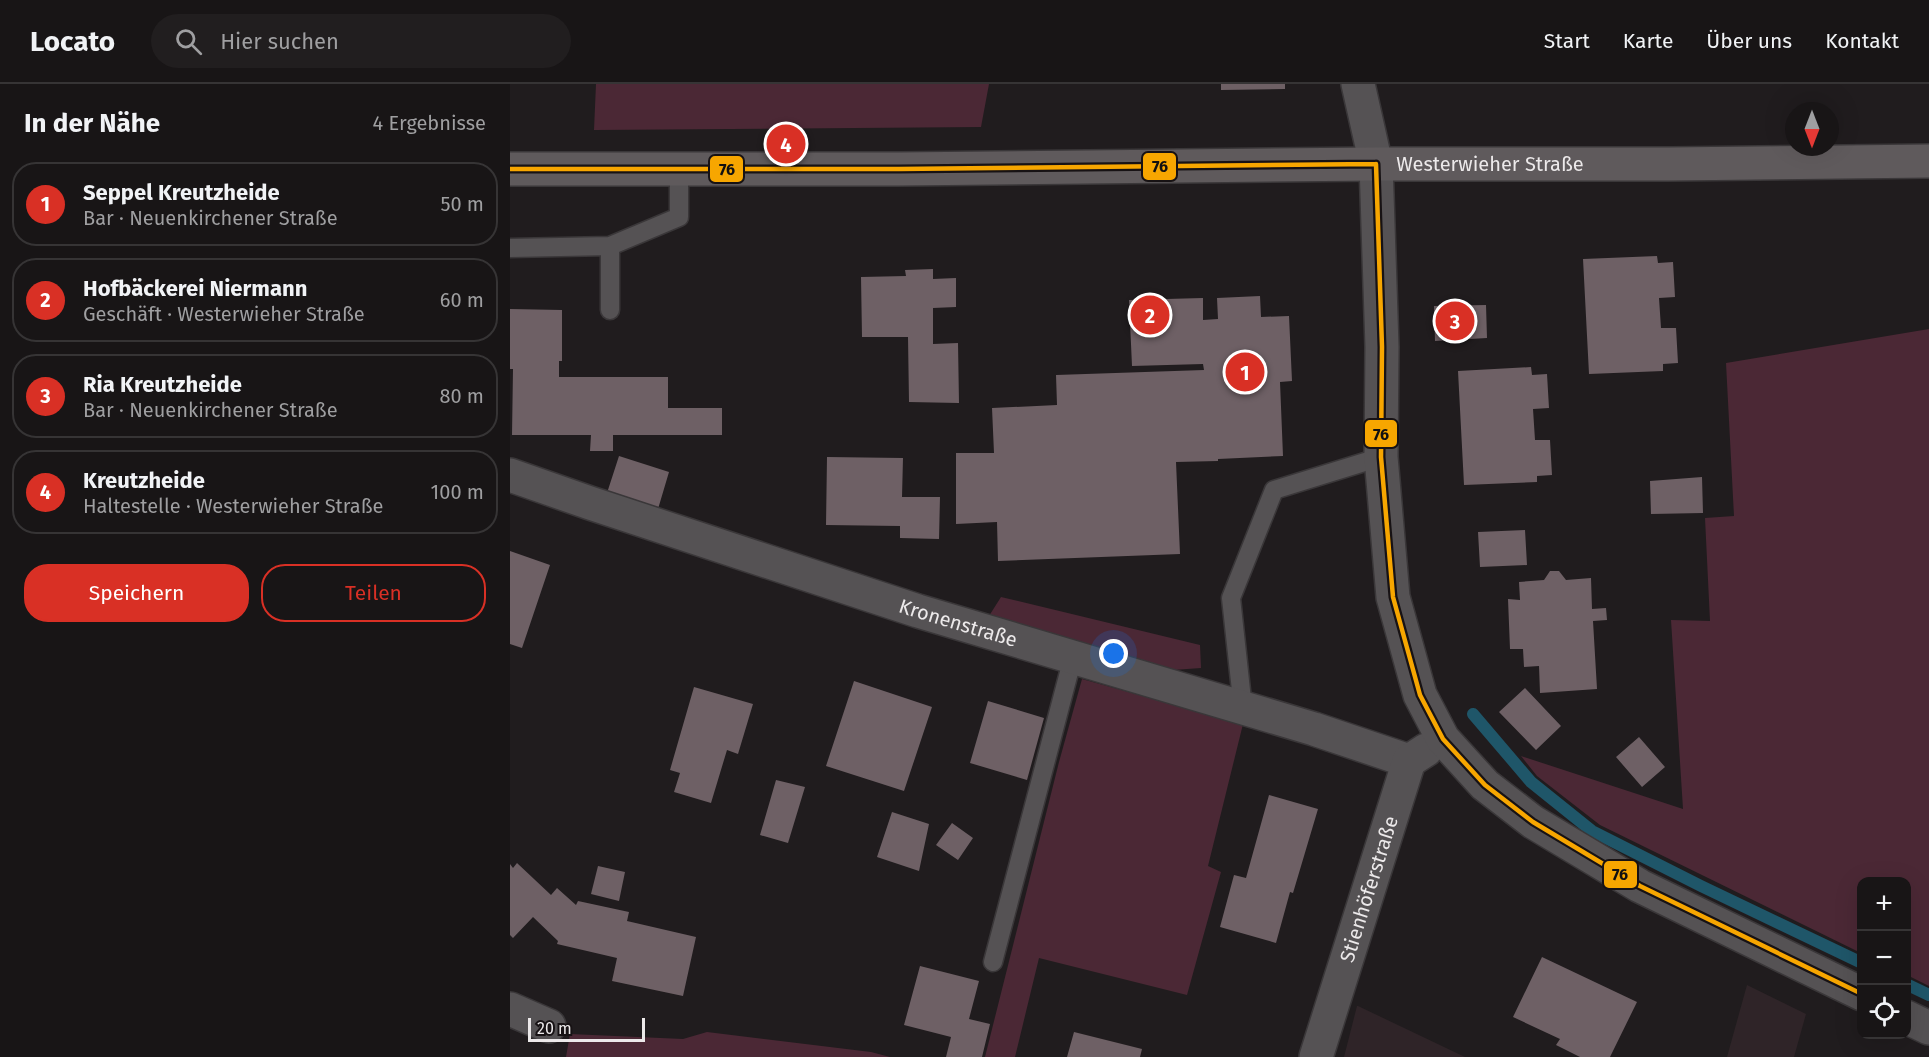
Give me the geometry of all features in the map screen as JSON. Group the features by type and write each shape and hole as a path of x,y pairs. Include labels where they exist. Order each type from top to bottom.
{"main road":[{"name":"Westerwieher Straße","path":"510,169 899,169 1929,161"}],"street":[{"path":"1358,84 1376,164 1382,347 1381,457 1393,597 1420,695 1443,739 1485,785 1533,822 1640,886 1857,992"},
{"name":"Kronenstraße","path":"510,475 918,611 1314,729 1409,761"},
{"path":"1409,761 1443,739"},
{"name":"Stienhöferstraße","path":"1316,1057 1409,761"},
{"path":"510,1009 549,1026"},
{"path":"1911,1019 1929,1028"}],"lane":[{"path":"510,248 610,246 679,217 679,169"},
{"path":"610,246 610,310"},
{"path":"1243,709 1231,598 1274,490 1381,457"},
{"path":"993,962 1072,657"}],"shaded area":[{"path":"596,84 989,84 981,127 594,130"},
{"path":"1929,329 1929,986 1911,977 1911,877 1857,877 1857,951 1600,825 1537,776 1521,756 1683,809 1671,620 1710,621 1705,518 1734,516 1726,363"},
{"path":"1001,597 1200,645 1201,668 1173,670 989,616"},
{"path":"1082,679 1243,724 1208,866 1221,872 1187,995 1039,958 1015,1057 985,1057 1059,762"},
{"path":"1747,985 1806,1014 1794,1057 1727,1057"},
{"path":"1358,1006 1465,1057 1344,1057"},
{"path":"707,1032 871,1052 890,1057 566,1057 570,1034 683,1039"}],"building":[{"path":"1221,84 1285,84 1285,89 1221,90"},
{"path":"1657,256 1658,263 1673,262 1675,297 1659,298 1661,328 1676,328 1678,363 1663,364 1663,371 1589,374 1583,259"},
{"path":"933,269 933,279 956,278 956,307 933,308 933,344 958,343 959,403 909,402 908,337 862,337 861,277 906,276 905,270"},
{"path":"1260,296 1261,317 1289,316 1292,381 1280,382 1283,456 1176,462 1180,554 998,561 997,522 956,524 956,453 994,453 992,408 1057,405 1056,375 1204,370 1203,364 1132,366 1129,300 1203,298 1203,320 1218,319 1217,298"},
{"path":"1486,305 1487,338 1435,341 1434,306"},
{"path":"510,309 562,310 562,361 559,361 559,377 668,377 668,408 722,408 722,435 613,435 613,451 590,451 591,435 512,435 513,369 510,369"},
{"path":"1531,367 1532,375 1547,374 1549,408 1533,409 1535,440 1550,440 1552,475 1537,476 1537,482 1464,485 1458,371"},
{"path":"619,456 669,472 658,509 607,493"},
{"path":"827,457 903,458 902,497 940,497 939,539 900,538 900,526 826,525"},
{"path":"1702,477 1703,513 1651,514 1650,481"},
{"path":"1525,530 1527,565 1480,567 1478,532"},
{"path":"510,551 550,565 522,648 510,644"},
{"path":"1550,571 1559,571 1566,580 1591,578 1592,609 1606,608 1607,620 1593,621 1597,689 1540,693 1539,666 1524,667 1523,649 1510,649 1508,599 1520,600 1519,582 1544,580"},
{"path":"854,681 932,707 904,791 826,766"},
{"path":"694,687 753,704 738,754 727,750 711,803 674,792 680,773 670,770"},
{"path":"1525,688 1561,726 1536,750 1499,712"},
{"path":"988,701 1044,718 1027,780 970,763"},
{"path":"1639,737 1665,767 1642,787 1616,757"},
{"path":"776,780 805,787 788,843 760,835"},
{"path":"1269,795 1318,809 1293,893 1290,892 1276,943 1220,927 1234,875 1246,878"},
{"path":"892,812 929,824 919,871 877,857"},
{"path":"952,823 973,838 958,860 936,845"},
{"path":"517,863 551,895 557,888 576,905 578,901 629,912 627,921 696,937 683,996 612,981 617,958 557,944 558,941 533,917 513,938 510,935 510,864 513,868"},
{"path":"598,866 625,872 619,901 591,894"},
{"path":"1542,957 1637,1002 1610,1057 1580,1057 1556,1045 1560,1039 1513,1017"},
{"path":"920,966 979,981 969,1019 990,1024 982,1057 946,1057 951,1037 904,1025"},
{"path":"1074,1032 1142,1049 1140,1057 1067,1057"}],"waterway":[{"path":"1473,714 1531,782 1592,831 1857,961"},
{"path":"1908,985 1929,995"}],"transit line":[{"name":"76","path":"1376,164 1382,347 1381,457 1393,597 1420,695 1443,739 1485,785 1533,822 1640,886 1857,992"},
{"name":"76","path":"510,169 899,169 1376,164"}],"place":[{"name":"Kreutzheide","path":"786,144"},
{"name":"Hofbäckerei Niermann","path":"1150,315"},
{"name":"Ria Kreutzheide","path":"1455,321"},
{"name":"Seppel Kreutzheide","path":"1245,372"}]}
